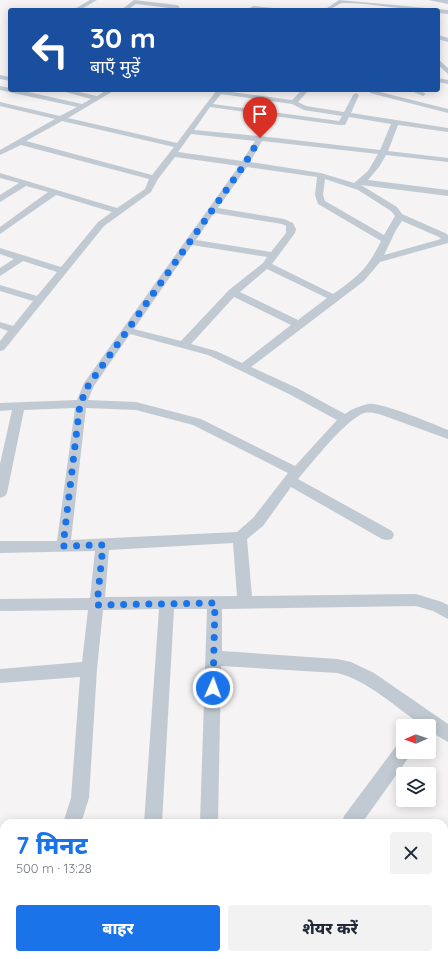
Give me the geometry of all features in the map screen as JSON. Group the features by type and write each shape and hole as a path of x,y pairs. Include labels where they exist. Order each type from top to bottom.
{"street":[{"path":"80,8 94,0"},
{"path":"431,0 448,2"},
{"path":"127,8 136,1 177,8 183,4"},
{"path":"329,8 341,1 407,8"},
{"path":"253,8 260,4"},
{"path":"440,63 448,72"},
{"path":"18,92 83,106"},
{"path":"70,92 98,98"},
{"path":"0,153 108,92"},
{"path":"0,348 101,224 148,190 154,178 208,105 220,92"},
{"path":"228,92 294,102 304,108 346,116 448,130"},
{"path":"294,102 304,92"},
{"path":"372,92 413,104 448,111"},
{"path":"418,92 423,94"},
{"path":"208,105 334,123 342,122 356,95"},
{"path":"0,104 62,118 175,150 244,165 321,175 357,184 448,193"},
{"path":"357,184 369,177 383,152 395,123"},
{"path":"189,132 260,138 448,160"},
{"path":"63,546 80,404 88,386 244,165 260,138"},
{"path":"20,142 154,178"},
{"path":"0,175 118,211"},
{"path":"321,175 319,195 321,202 386,240"},
{"path":"0,199 25,183"},
{"path":"357,184 394,209 399,216 442,235 448,240"},
{"path":"0,231 4,223 54,192"},
{"path":"184,345 233,292 266,265 290,233 291,229 290,226 284,222 211,210"},
{"path":"243,367 361,279 377,260 399,216"},
{"path":"377,260 448,240"},
{"path":"189,242 273,255"},
{"path":"0,252 63,271"},
{"path":"0,273 21,258"},
{"path":"266,265 334,298"},
{"path":"0,288 40,300"},
{"path":"233,292 299,325"},
{"path":"0,326 15,330"},
{"path":"127,330 212,353 243,367 345,419"},
{"path":"0,407 80,404 136,406 197,422 292,476 387,535"},
{"path":"0,493 19,406"},
{"path":"0,547 103,545 240,537 258,522 292,476 345,419 358,411 369,408 381,410 448,435"},
{"path":"240,537 245,602"},
{"path":"73,819 80,798 89,669 103,545"},
{"path":"0,605 416,600 436,606 448,613"},
{"path":"209,819 215,603"},
{"path":"153,819 167,604"},
{"path":"214,658 337,666 351,669 368,678 419,719"},
{"path":"0,676 89,669"},
{"path":"436,728 448,734"},
{"path":"354,819 397,759"}],"route":[{"path":"213,688 215,603 97,605 103,545 63,546 80,416 80,404 88,386 244,165 260,138"}]}
